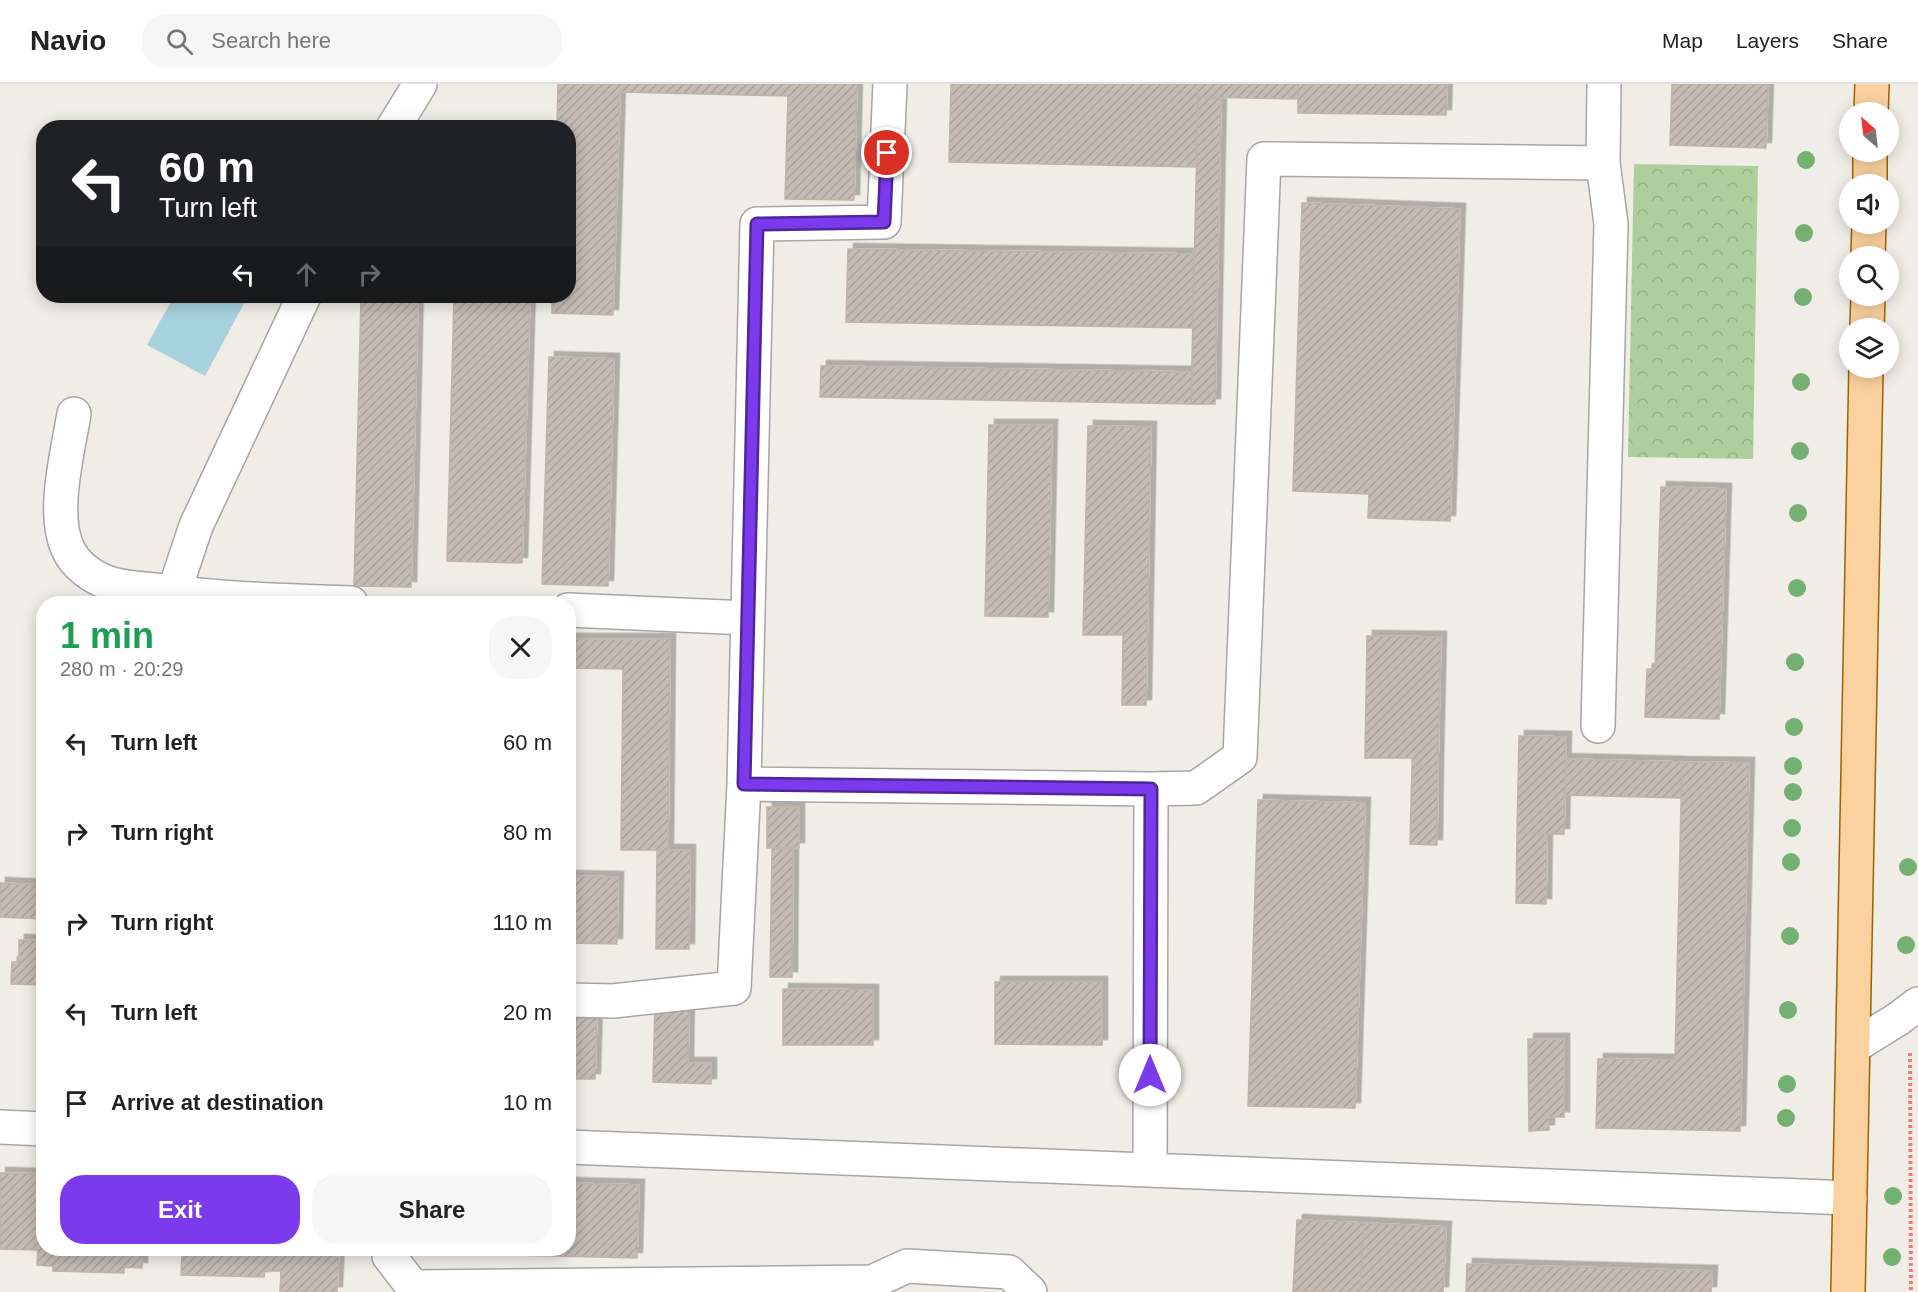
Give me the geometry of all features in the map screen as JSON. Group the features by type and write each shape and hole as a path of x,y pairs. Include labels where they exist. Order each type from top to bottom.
{"main road":[{"path":"1871,102 1872,84"},
{"path":"1848,1292 1866,378"}],"street":[{"path":"398,120 420,84"},
{"path":"576,1000 613,1001 734,988 744,784 757,224 884,222 890,84"},
{"path":"1598,726 1611,224 1603,163 1604,84"},
{"path":"744,784 1196,788 1240,757 1264,159 1603,163"},
{"path":"173,596 196,526 301,303"},
{"path":"74,414 62,487 62,523 68,549 82,569 109,584 168,596"},
{"path":"576,610 748,618"},
{"path":"1150,1170 1151,789"},
{"path":"1853,1047 1915,1006"},
{"path":"0,1127 36,1129"},
{"path":"576,1147 1850,1198"},
{"path":"389,1256 413,1290 872,1282 907,1266 1009,1272 1030,1292"}],"path":[{"path":"1911,1292 1910,1038 1915,1006"}],"green space":[{"path":"1634,164 1758,166 1753,459 1628,457"}],"water":[{"path":"170,303 244,303 205,376 147,345"}],"building":[{"path":"558,84 857,84 854,200 785,199 788,96 620,92 613,315 552,313 552,303 576,303 576,120 557,120"},
{"path":"951,84 1198,84 1196,167 949,162"},
{"path":"1198,84 1298,84 1298,99 1198,97"},
{"path":"1298,84 1447,84 1446,115 1298,113"},
{"path":"1672,84 1768,84 1766,148 1670,145"},
{"path":"1198,97 1221,98 1215,404 1191,404"},
{"path":"1302,203 1460,209 1450,521 1368,518 1369,494 1293,491"},
{"path":"848,249 1194,254 1193,328 846,322"},
{"path":"361,303 418,303 411,587 354,586"},
{"path":"454,303 530,303 522,563 447,561"},
{"path":"549,357 614,359 608,586 542,584"},
{"path":"821,366 1192,372 1191,404 820,397"},
{"path":"989,425 1052,425 1048,617 985,616"},
{"path":"1088,426 1151,427 1146,705 1122,705 1123,635 1083,635"},
{"path":"1661,487 1726,489 1719,719 1645,717 1647,669 1655,669"},
{"path":"1367,636 1441,637 1438,766 1412,766 1412,758 1365,758"},
{"path":"576,639 670,639 668,850 621,850 623,669 576,668"},
{"path":"1519,736 1566,737 1564,834 1517,833"},
{"path":"1566,759 1682,762 1681,798 1565,795"},
{"path":"1682,762 1749,763 1740,1131 1596,1128 1598,1059 1675,1060"},
{"path":"1412,766 1438,766 1437,845 1410,844"},
{"path":"1258,800 1365,803 1355,1108 1248,1106"},
{"path":"767,807 799,807 799,848 767,848"},
{"path":"1517,833 1547,834 1546,904 1516,903"},
{"path":"772,848 793,849 792,977 770,977"},
{"path":"657,850 690,850 689,949 656,949"},
{"path":"576,876 618,877 617,944 576,943"},
{"path":"0,883 36,885 36,919 0,917"},
{"path":"19,940 36,941 36,985 11,984 12,962 19,962"},
{"path":"995,982 1102,982 1102,1045 995,1044"},
{"path":"783,989 873,990 873,1045 783,1045"},
{"path":"655,1001 689,1002 688,1063 711,1063 711,1084 653,1082"},
{"path":"576,1008 597,1009 595,1079 576,1079"},
{"path":"1528,1039 1564,1039 1564,1117 1549,1117 1549,1130 1529,1131"},
{"path":"0,1173 36,1174 36,1250 0,1249"},
{"path":"576,1183 639,1185 637,1258 552,1256 576,1256"},
{"path":"1297,1220 1364,1223 1360,1292 1293,1291"},
{"path":"1364,1223 1446,1227 1443,1292 1360,1292"},
{"path":"38,1256 142,1256 142,1268 124,1267 124,1273 53,1271 53,1266 37,1265"},
{"path":"182,1256 339,1256 337,1292 280,1292 281,1271 265,1271 264,1277 181,1275"},
{"path":"1467,1264 1712,1271 1711,1292 1466,1292"}],"route":[{"path":"887,153 884,222 757,224 744,784 1151,789 1150,1075"}]}
